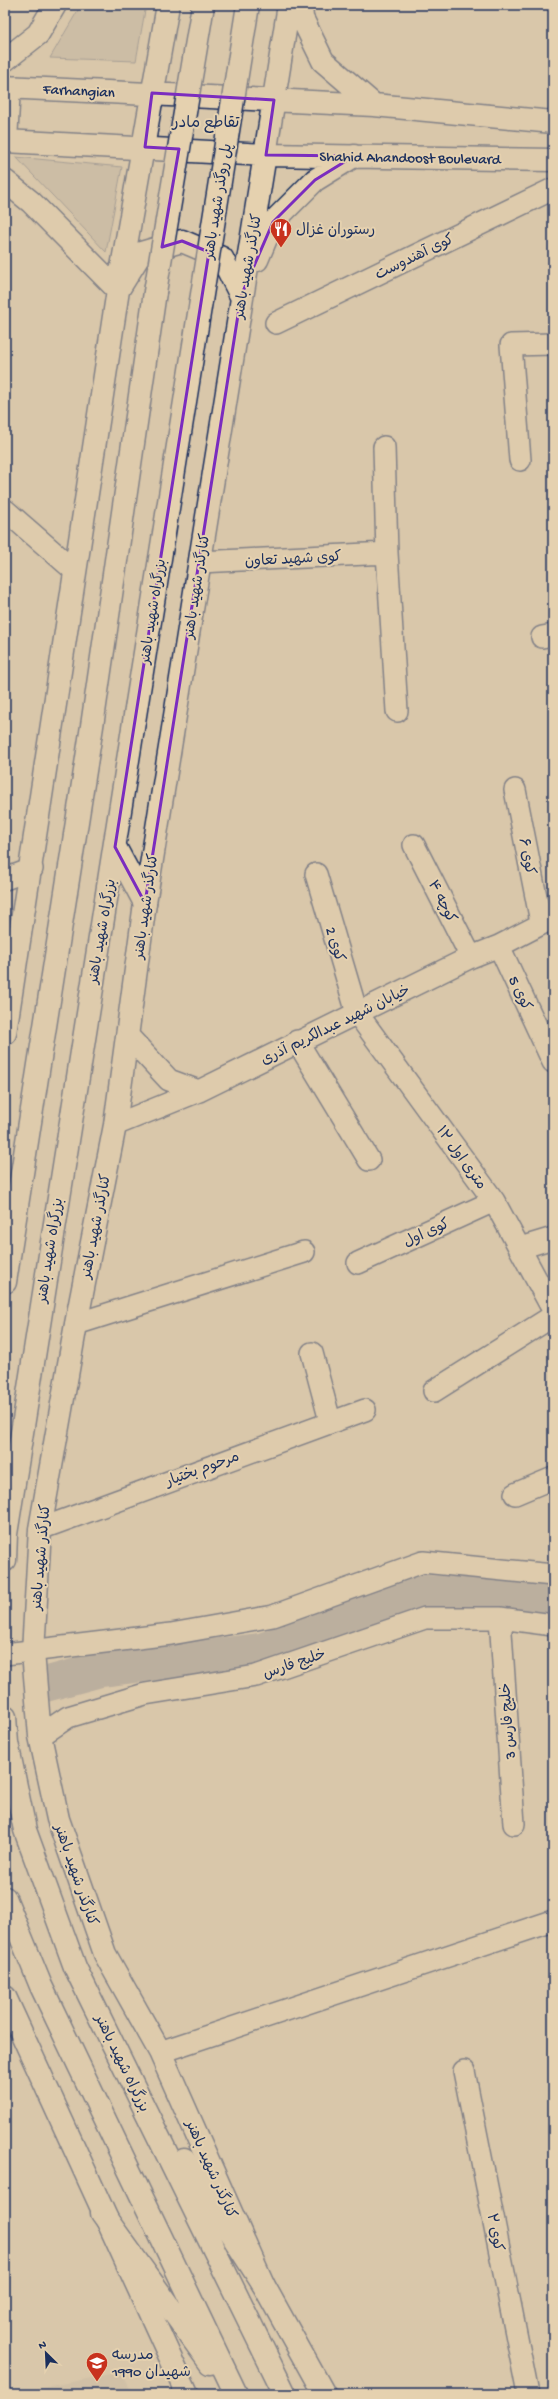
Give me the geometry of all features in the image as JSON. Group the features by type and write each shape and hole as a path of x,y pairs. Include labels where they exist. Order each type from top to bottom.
{"main road":[{"path":"5,60 38,34 55,5"},
{"path":"5,1033 32,869 75,571 118,290 145,147 152,93 168,5"},
{"path":"5,1282 93,718 155,292 203,5"},
{"name":"پل روگذر شهید باهنر","path":"201,301 248,5"},
{"name":"کنارگذر شهید باهنر","path":"289,5 266,155 241,296 145,904 115,1125 76,1324 40,1529 33,1652 40,1736 58,1819 105,1954 160,2052 263,2284 324,2394"},
{"path":"301,5 302,18 323,61 374,105"},
{"path":"7,87 5,141 145,147"},
{"name":"Farhangian","path":"7,87 274,100"},
{"path":"274,100 374,105 553,122"},
{"name":"Shahid Ahandoost Boulevard","path":"145,147 266,155 553,160"},
{"path":"241,296 273,222 315,180 354,156"},
{"path":"5,182 31,202 118,290"},
{"path":"118,290 141,253 182,241 222,258 241,296"},
{"name":"بزرگراه شهید باهنر","path":"5,1560 6,1534 69,1125 115,847 201,301"},
{"path":"115,847 145,904"},
{"name":"بزرگراه شهید باهنر","path":"5,1717 7,1743 25,1830 75,1967 285,2394"},
{"path":"5,1898 41,1986 236,2394"},
{"path":"5,1996 102,2213 187,2394"},
{"path":"127,2072 263,2284"},
{"path":"102,2213 232,2394"}],"street":[{"name":"کوی آهندوست","path":"276,322 553,189"},
{"path":"520,460 511,345 553,344"},
{"path":"384,447 386,553 397,711"},
{"path":"5,510 75,571"},
{"name":"کوی شهید تعاون","path":"200,562 386,553"},
{"name":"کوی ۶","path":"515,790 547,920"},
{"name":"کوچه ۴","path":"414,846 471,957"},
{"path":"5,879 32,869"},
{"name":"کوی 2","path":"316,874 357,1013"},
{"name":"خیابان شهید عبدالکریم آذری","path":"115,1125 199,1091 471,957 499,946 547,920"},
{"name":"کوی 5","path":"499,946 553,1062"},
{"name":"۱۲ متری اول","path":"357,1013 494,1201 553,1310"},
{"path":"128,1036 169,1080 199,1091"},
{"path":"298,1041 369,1160"},
{"name":"کوی اول","path":"358,1263 494,1201"},
{"path":"520,1248 553,1238"},
{"path":"76,1324 304,1252"},
{"path":"434,1391 553,1316"},
{"path":"312,1353 330,1421"},
{"name":"مرحوم بختیار","path":"40,1529 330,1421 365,1410"},
{"path":"515,1494 553,1478"},
{"path":"5,1654 33,1652 171,1634 273,1616 423,1562 553,1575"},
{"name":"خلیج فارس","path":"40,1736 68,1717 145,1694 256,1676 425,1618 500,1618 553,1625"},
{"name":"خلیج فارس 3","path":"500,1618 514,1824"},
{"path":"160,2052 553,1921"},
{"name":"کوی ۲","path":"464,2071 528,2394"}],"highlighted area":[{"path":"152,93 274,100 266,155 354,156 315,180 273,222 241,296 145,903 115,847 209,252 182,241 162,247 179,149 145,147"}],"shaded area":[{"path":"81,5 146,5 136,61 50,58"},
{"path":"16,157 122,167 106,252"},
{"name":"مدرسه شهیدان 1990","path":"121,2372 132,2394 12,2394"}],"waterway":[{"path":"43,1685 98,1670 263,1650 419,1592 553,1601"}],"place":[{"name":"رستوران غزال","path":"281,248"},
{"name":"مدرسه شهیدان 1990","path":"97,2382"}],"district":[{"name":"تقاطع مادر","path":"206,121"}]}
